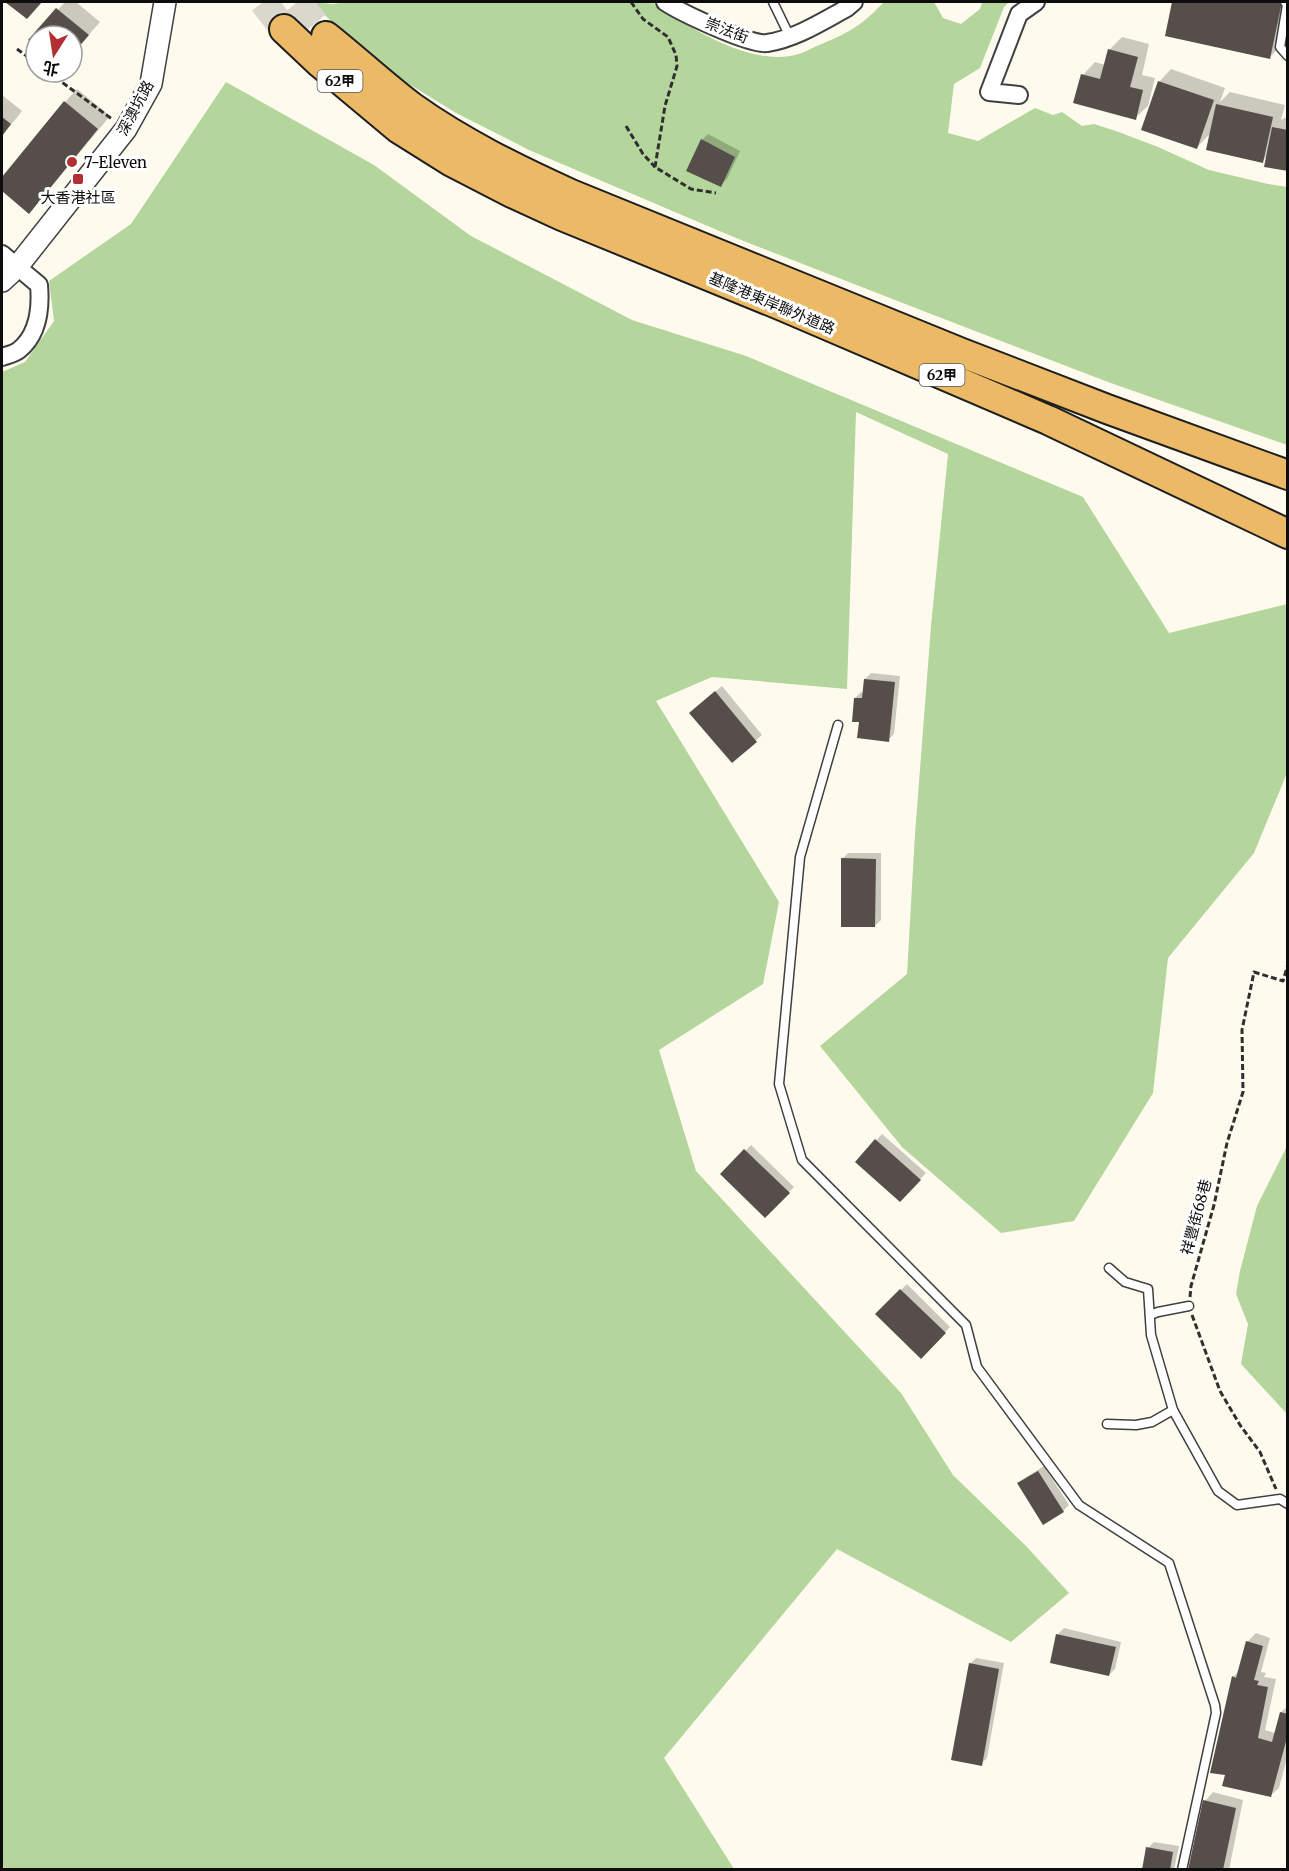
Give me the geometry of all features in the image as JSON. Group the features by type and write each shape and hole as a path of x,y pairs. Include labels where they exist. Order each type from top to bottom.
{"highway":[{"name":"基隆港東岸聯外道路","path":"284,29 320,63 405,118"},
{"name":"基隆港東岸聯外道路","path":"326,36 405,118 450,160 517,182 571,194 1287,534"},
{"name":"基隆港東岸聯外道路","path":"786,295 962,353 1287,475"}],"street":[{"name":"深澳坑路","path":"2,281 9,260 126,129 151,84 165,2"},
{"name":"崇法街","path":"666,2 676,9 736,36 765,44 790,37 847,8 854,2"},
{"path":"1019,95 988,92 1018,14 1036,2"},
{"path":"2,357 18,351 27,341 40,312 39,285 9,260"}],"lane":[{"path":"773,2 790,37"},
{"path":"1285,2 1287,5 1280,47 1287,56"},
{"path":"838,725 800,857 779,1084 802,1160 966,1325 977,1367 1079,1504 1169,1563 1216,1713 1182,1869"},
{"path":"1109,1268 1125,1282 1148,1289 1151,1335 1173,1410 1218,1491 1237,1505 1284,1502"},
{"path":"1150,1315 1189,1306"},
{"path":"1107,1424 1136,1425 1152,1422 1173,1410"}],"path":[{"path":"632,2 643,18 668,37 676,55 677,66 665,106 655,167"},
{"path":"17,49 24,54"},
{"path":"64,84 126,129"},
{"path":"626,126 655,167 691,189 716,193"},
{"name":"祥豐街68巷","path":"1284,1502 1260,1452 1240,1425 1220,1391 1189,1306 1191,1286 1214,1205 1227,1143 1243,1092 1242,1030 1254,972 1283,981 1287,964"}],"green space":[{"path":"310,2 333,4 348,2 652,2 717,41 735,49 772,57 798,54 842,35 870,16 884,2 934,2 943,18 961,24 980,9 982,2 1009,2 1004,7 980,68 954,84 948,133 978,141 1035,108 1053,115 1062,112 1082,126 1094,124 1116,131 1209,170 1287,187 1287,445 1108,382 931,314 736,238 529,150 456,113 409,84 375,60"},
{"path":"226,82 374,165 471,236 632,320 746,356 1083,497 1169,633 1287,604 1287,773 1254,853 1168,958 1153,1093 1074,1221 1001,1233 902,1147 820,1046 907,974 931,626 948,454 856,412 847,689 712,677 656,701 779,902 763,984 659,1050 696,1171 901,1393 953,1475 1026,1546 1069,1593 1011,1642 837,1549 664,1758 734,1869 5,1870 2,1865 2,372 25,362 54,321 49,281 131,224"},
{"path":"1287,1137 1287,1414 1241,1364 1248,1324 1236,1294 1257,1206 1286,1148"}],"building":[{"path":"5,2 42,2 27,19"},
{"path":"1172,2 1282,2 1270,59 1165,36"},
{"path":"56,8 76,24 42,24"},
{"path":"84,31 89,35 84,41"},
{"path":"1108,49 1138,57 1130,87 1143,90 1136,120 1073,103 1081,74 1100,79"},
{"path":"1158,81 1214,100 1197,149 1141,130"},
{"path":"64,101 98,129 29,214 2,191 2,177"},
{"path":"1216,104 1273,117 1263,163 1206,150"},
{"path":"2,117 11,124 2,136"},
{"path":"1272,127 1288,130 1288,171 1264,167"},
{"path":"701,139 735,157 721,187 686,171"},
{"path":"864,679 895,682 889,742 857,738 859,722 852,722 854,698 862,698"},
{"path":"715,691 757,742 732,763 689,713"},
{"path":"841,858 876,859 875,927 841,927"},
{"path":"875,1139 921,1180 900,1202 855,1162"},
{"path":"744,1149 790,1193 765,1218 720,1174"},
{"path":"900,1289 946,1333 921,1359 875,1314"},
{"path":"1038,1471 1064,1512 1043,1525 1017,1483"},
{"path":"1056,1634 1116,1647 1109,1676 1050,1663"},
{"path":"1246,1641 1263,1646 1254,1680 1259,1681 1257,1685 1268,1687 1258,1738 1272,1742 1280,1712 1288,1714 1288,1734 1271,1797 1222,1786 1225,1775 1210,1773 1232,1676 1236,1678"},
{"path":"969,1663 999,1669 982,1766 951,1760"},
{"path":"1203,1800 1236,1808 1223,1870 1188,1870"},
{"path":"1146,1847 1173,1852 1170,1870 1142,1870"}],"tunnel":[{"path":"263,2 284,29"},
{"path":"297,2 326,36"}],"place":[{"name":"7-Eleven","path":"72,162"},
{"name":"大香港社區","path":"78,179"}]}
